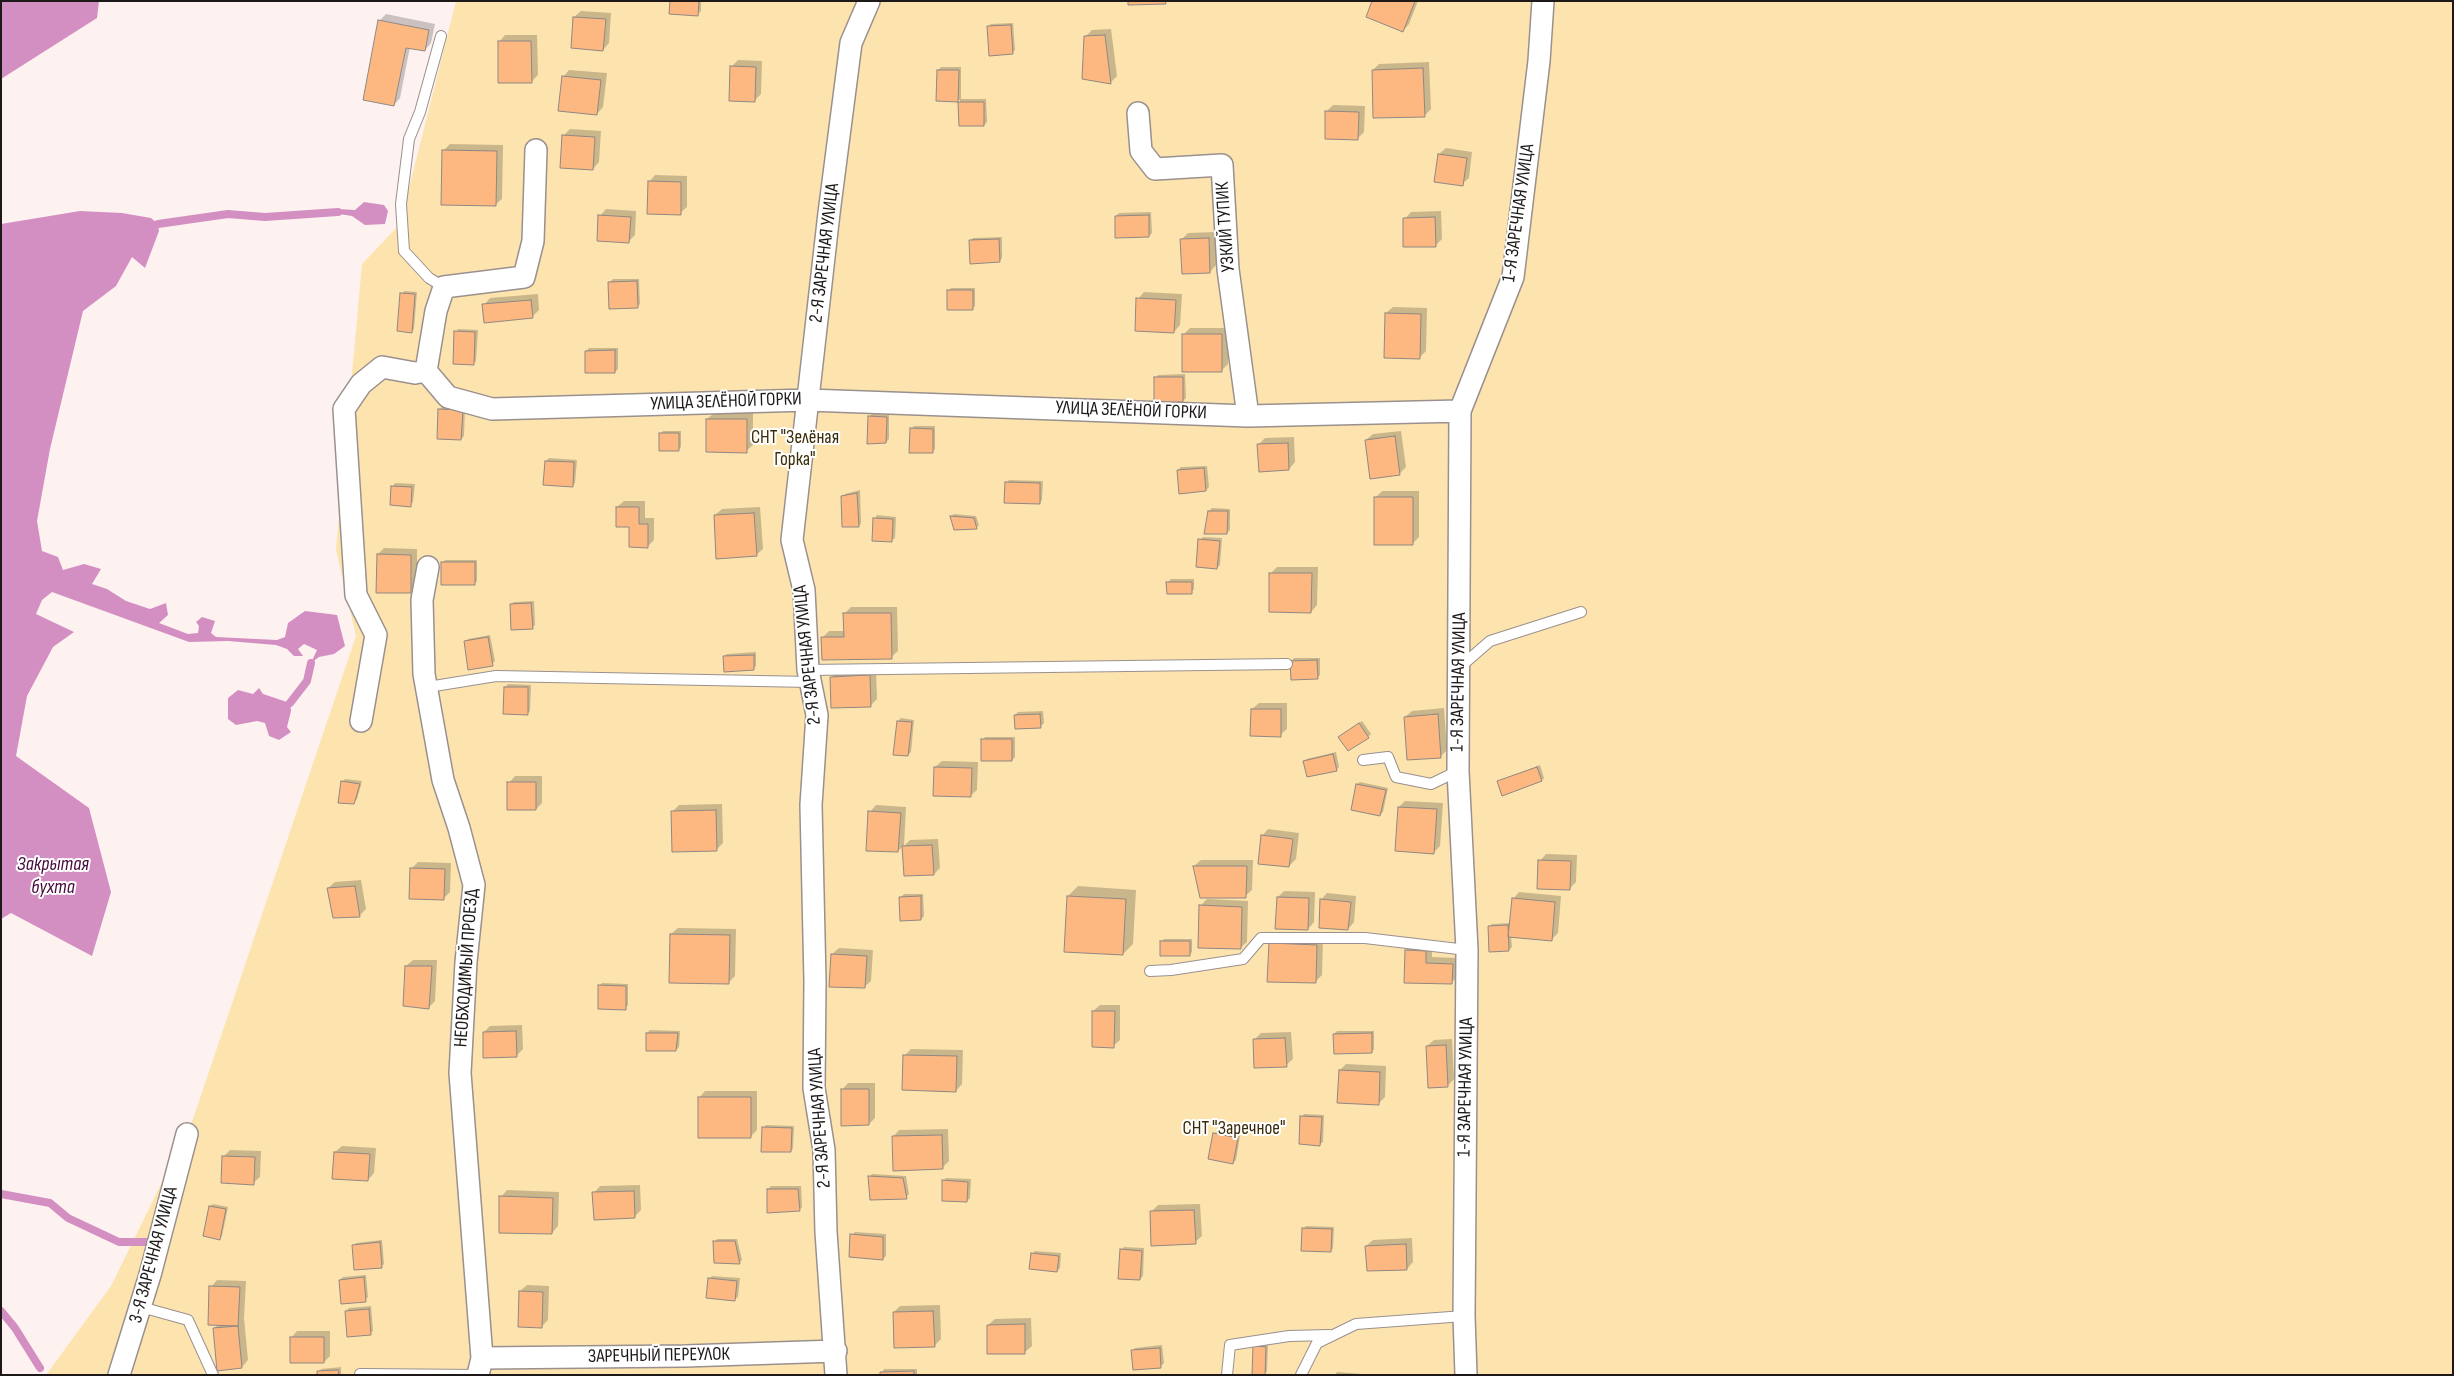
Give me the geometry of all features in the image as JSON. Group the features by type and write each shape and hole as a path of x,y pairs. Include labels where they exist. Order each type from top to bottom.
{"street":[{"name":"2-Я ЗАРЕЧНАЯ УЛИЦА","path":"836,1375 836,1351 826,1232 824,1150 814,1088 815,981 811,804 817,715 810,676 804,590 792,540 851,43 869,1"},
{"name":"1-Я ЗАРЕЧНАЯ УЛИЦА","path":"1466,1375 1464,1316 1467,950 1458,771 1460,412 1514,277 1539,61 1542,1"},
{"name":"УЗКИЙ ТУПИК","path":"1138,114 1141,151 1155,170 1222,165 1228,269 1248,416"},
{"path":"361,721 376,635 356,595 344,409 361,384 382,367 415,373 426,371 436,311 444,287 524,277 533,241 536,150"},
{"name":"УЛИЦА ЗЕЛЁНОЙ ГОРКИ","path":"426,371 448,397 492,409 808,400 1248,416 1460,412"},
{"name":"НЕОБХОДИМЫЙ ПРОЕЗД","path":"428,567 422,600 424,674 428,687 443,780 459,828 474,885 466,962 460,1073 479,1369"},
{"name":"3-Я ЗАРЕЧНАЯ УЛИЦА","path":"119,1375 141,1307 187,1134"},
{"name":"ЗАРЕЧНЫЙ ПЕРЕУЛОК","path":"479,1369 685,1356 836,1351"}],"lane":[{"path":"441,36 420,112 408,139 401,204 404,251 429,278 444,287"},
{"path":"1459,668 1490,641 1581,612"},
{"path":"428,687 496,676 810,676 1287,664"},
{"path":"1363,760 1388,756 1396,777 1430,784 1458,771"},
{"path":"1150,971 1171,970 1243,959 1261,938 1365,938 1467,950"},
{"path":"141,1307 188,1320 213,1375"},
{"path":"1301,1375 1316,1343 1356,1324 1464,1316"},
{"path":"1227,1375 1230,1346 1290,1336 1333,1335"},
{"path":"360,1374 479,1369"}],"green space":[{"path":"456,1 2453,1 2453,1375 46,1375 111,1286 193,1119 356,636 336,550 362,264 400,224"}],"water":[{"path":"1,1 99,1 97,18 1,79"},
{"path":"364,202 384,205 388,211 385,224 365,225 352,216 339,214 338,209 355,210"},
{"name":"Закрытая бухта","path":"80,211 122,213 151,218 158,224 159,231 145,268 132,257 116,286 83,311 50,449 37,521 42,551 58,557 63,570 84,564 101,569 92,584 107,589 126,601 150,609 166,603 168,615 159,623 188,634 198,633 199,626 196,622 202,617 215,621 211,633 216,637 277,640 285,637 288,623 305,611 337,615 345,646 334,654 319,657 311,663 317,650 304,644 298,649 303,656 294,656 287,649 276,645 228,641 189,642 52,592 42,600 36,614 74,632 53,647 27,696 16,756 89,808 111,892 92,956 11,913 1,919 1,224"},
{"path":"259,688 263,694 290,703 291,711 287,727 291,732 279,740 269,736 265,723 257,721 236,725 228,719 228,698 238,690 253,694"}],"building":[{"path":"670,1 699,1 698,16 669,14"},
{"path":"1128,1 1165,1 1166,4 1128,5"},
{"path":"1372,1 1415,1 1403,32 1366,17"},
{"path":"573,17 606,19 603,51 571,48"},
{"path":"378,20 429,30 425,51 406,48 394,106 363,100"},
{"path":"1011,25 1013,54 989,56 987,26"},
{"path":"1105,35 1111,84 1082,79 1084,36"},
{"path":"498,41 531,41 532,83 498,83"},
{"path":"730,66 756,67 755,102 729,101"},
{"path":"1423,68 1425,117 1373,118 1372,70"},
{"path":"937,70 959,70 958,102 936,101"},
{"path":"562,76 601,80 597,115 558,111"},
{"path":"958,102 984,102 984,126 959,126"},
{"path":"1325,111 1359,112 1358,140 1325,139"},
{"path":"562,135 595,137 593,170 560,168"},
{"path":"442,150 497,151 496,206 441,205"},
{"path":"1438,154 1467,158 1463,186 1434,182"},
{"path":"648,181 681,182 681,215 647,214"},
{"path":"598,215 631,217 629,243 597,241"},
{"path":"1149,215 1149,237 1115,238 1115,216"},
{"path":"1435,217 1436,247 1403,247 1403,218"},
{"path":"1209,238 1210,273 1182,274 1180,239"},
{"path":"999,239 1000,262 970,264 969,240"},
{"path":"637,281 638,308 609,309 608,282"},
{"path":"947,290 973,290 973,310 947,310"},
{"path":"400,293 415,294 412,333 397,331"},
{"path":"1136,298 1176,300 1174,333 1135,331"},
{"path":"531,300 533,318 484,323 482,304"},
{"path":"1385,313 1421,314 1420,359 1384,358"},
{"path":"454,331 475,332 474,365 453,364"},
{"path":"1182,334 1222,334 1222,372 1182,372"},
{"path":"615,350 615,373 585,373 585,351"},
{"path":"1154,377 1183,377 1183,402 1154,403"},
{"path":"438,409 463,410 461,440 437,439"},
{"path":"868,416 887,417 886,443 867,444"},
{"path":"706,419 747,419 747,453 706,452"},
{"path":"910,428 933,429 933,453 909,453"},
{"path":"659,433 679,433 679,451 659,451"},
{"path":"1395,436 1400,475 1370,479 1365,440"},
{"path":"1288,443 1289,470 1259,472 1257,444"},
{"path":"545,461 574,462 573,487 543,485"},
{"path":"1204,468 1206,491 1179,494 1177,470"},
{"path":"1005,482 1040,483 1040,504 1004,503"},
{"path":"391,486 412,487 411,507 390,505"},
{"path":"857,493 859,527 842,527 841,496"},
{"path":"1374,497 1413,497 1413,545 1374,545"},
{"path":"616,507 639,507 639,524 648,524 648,548 629,547 629,527 616,527"},
{"path":"1208,511 1228,511 1227,534 1204,534"},
{"path":"754,513 757,556 716,559 714,515"},
{"path":"950,516 974,518 977,529 954,530"},
{"path":"873,518 893,519 892,542 872,541"},
{"path":"1198,539 1220,541 1217,569 1196,567"},
{"path":"377,554 411,555 411,593 376,593"},
{"path":"441,562 475,562 475,585 441,585"},
{"path":"1269,573 1312,573 1311,613 1269,612"},
{"path":"1166,582 1192,582 1192,594 1167,594"},
{"path":"531,603 533,629 511,630 510,604"},
{"path":"843,613 891,613 892,659 822,660 821,637 844,637"},
{"path":"488,637 493,666 468,670 464,641"},
{"path":"754,655 754,670 724,672 723,656"},
{"path":"1317,660 1318,679 1291,680 1290,661"},
{"path":"870,675 871,707 831,708 830,677"},
{"path":"504,687 528,687 528,715 503,714"},
{"path":"1251,709 1281,709 1281,737 1250,736"},
{"path":"1040,714 1041,728 1015,729 1014,715"},
{"path":"1438,714 1441,758 1407,760 1404,717"},
{"path":"897,721 912,722 908,756 893,755"},
{"path":"1359,723 1369,738 1348,751 1338,737"},
{"path":"981,739 1012,739 1012,761 981,761"},
{"path":"1333,754 1337,771 1307,777 1303,761"},
{"path":"934,767 972,768 971,797 933,796"},
{"path":"1537,767 1542,781 1502,796 1497,781"},
{"path":"341,781 360,784 354,804 338,803"},
{"path":"507,782 536,782 536,810 507,810"},
{"path":"1356,784 1386,790 1380,816 1351,810"},
{"path":"1398,807 1437,809 1434,854 1395,851"},
{"path":"716,810 717,851 672,852 671,811"},
{"path":"868,811 901,813 898,852 866,851"},
{"path":"1261,835 1293,839 1289,867 1258,864"},
{"path":"932,845 934,875 904,876 902,846"},
{"path":"1538,860 1571,861 1570,890 1537,889"},
{"path":"1193,866 1247,866 1246,898 1200,898"},
{"path":"410,868 445,869 444,900 409,899"},
{"path":"355,886 360,917 333,918 327,888"},
{"path":"921,896 921,920 900,921 899,897"},
{"path":"1067,896 1126,899 1123,955 1064,952"},
{"path":"1277,897 1309,898 1308,930 1275,929"},
{"path":"1512,898 1555,902 1552,941 1508,937"},
{"path":"1320,899 1351,902 1348,930 1319,928"},
{"path":"1199,905 1242,907 1241,949 1198,948"},
{"path":"1508,925 1509,951 1489,952 1488,926"},
{"path":"670,934 730,935 729,984 669,983"},
{"path":"1160,941 1190,941 1190,956 1160,956"},
{"path":"1269,943 1317,945 1316,983 1267,982"},
{"path":"1405,950 1426,951 1426,963 1453,964 1452,984 1404,983"},
{"path":"831,954 867,956 865,988 829,987"},
{"path":"405,966 432,966 429,1009 403,1006"},
{"path":"598,985 626,986 626,1010 598,1009"},
{"path":"1092,1011 1115,1011 1114,1048 1092,1047"},
{"path":"516,1031 517,1057 483,1058 483,1032"},
{"path":"646,1033 678,1033 676,1051 646,1051"},
{"path":"1372,1033 1372,1053 1334,1054 1333,1034"},
{"path":"1285,1038 1287,1067 1254,1068 1253,1039"},
{"path":"1446,1045 1448,1087 1428,1088 1426,1046"},
{"path":"903,1055 957,1056 956,1092 902,1090"},
{"path":"1339,1070 1380,1072 1379,1105 1337,1103"},
{"path":"841,1089 869,1089 869,1125 841,1126"},
{"path":"698,1097 751,1097 751,1138 698,1138"},
{"path":"1300,1116 1322,1117 1320,1146 1299,1144"},
{"path":"762,1127 792,1128 791,1152 761,1152"},
{"path":"1213,1133 1238,1138 1233,1164 1208,1159"},
{"path":"942,1135 943,1169 893,1171 892,1136"},
{"path":"334,1152 370,1154 368,1181 332,1179"},
{"path":"222,1156 255,1157 254,1185 221,1183"},
{"path":"868,1176 903,1178 907,1199 870,1200"},
{"path":"942,1180 968,1182 967,1202 942,1201"},
{"path":"767,1189 798,1189 800,1211 767,1213"},
{"path":"634,1191 635,1218 594,1220 592,1192"},
{"path":"499,1196 553,1198 552,1234 499,1233"},
{"path":"209,1206 226,1209 220,1240 203,1236"},
{"path":"1194,1210 1196,1244 1151,1246 1150,1211"},
{"path":"1302,1228 1332,1229 1331,1252 1301,1251"},
{"path":"850,1234 883,1237 883,1260 849,1257"},
{"path":"713,1241 735,1241 740,1264 714,1263"},
{"path":"380,1242 382,1268 354,1270 352,1245"},
{"path":"1406,1244 1407,1270 1367,1271 1365,1246"},
{"path":"1120,1249 1142,1251 1140,1280 1118,1279"},
{"path":"1031,1253 1059,1256 1057,1272 1029,1269"},
{"path":"364,1277 366,1302 341,1304 339,1280"},
{"path":"708,1278 737,1281 735,1301 706,1298"},
{"path":"209,1286 240,1287 238,1326 208,1325"},
{"path":"519,1291 543,1292 542,1328 518,1327"},
{"path":"369,1309 371,1335 347,1337 345,1311"},
{"path":"933,1311 935,1347 894,1348 893,1312"},
{"path":"1025,1324 1025,1354 987,1354 987,1325"},
{"path":"238,1326 242,1368 217,1371 213,1328"},
{"path":"290,1337 324,1337 324,1363 290,1363"},
{"path":"1253,1346 1266,1347 1265,1375 1252,1375"},
{"path":"1160,1348 1161,1368 1133,1370 1131,1350"},
{"path":"338,1370 339,1375 317,1375 317,1371"},
{"path":"914,1371 914,1375 880,1375 880,1372"}],"waterway":[{"path":"158,224 228,214 265,217 338,212"},
{"path":"290,703 307,681 311,663"},
{"path":"1,1194 50,1203 68,1218 119,1242 155,1242"},
{"path":"1,1311 15,1328 40,1368"}],"park label":[{"name":"СНТ \"Зелёная Горка\"","path":"795,449"},
{"name":"СНТ \"Заречное\"","path":"1234,1129"}]}
